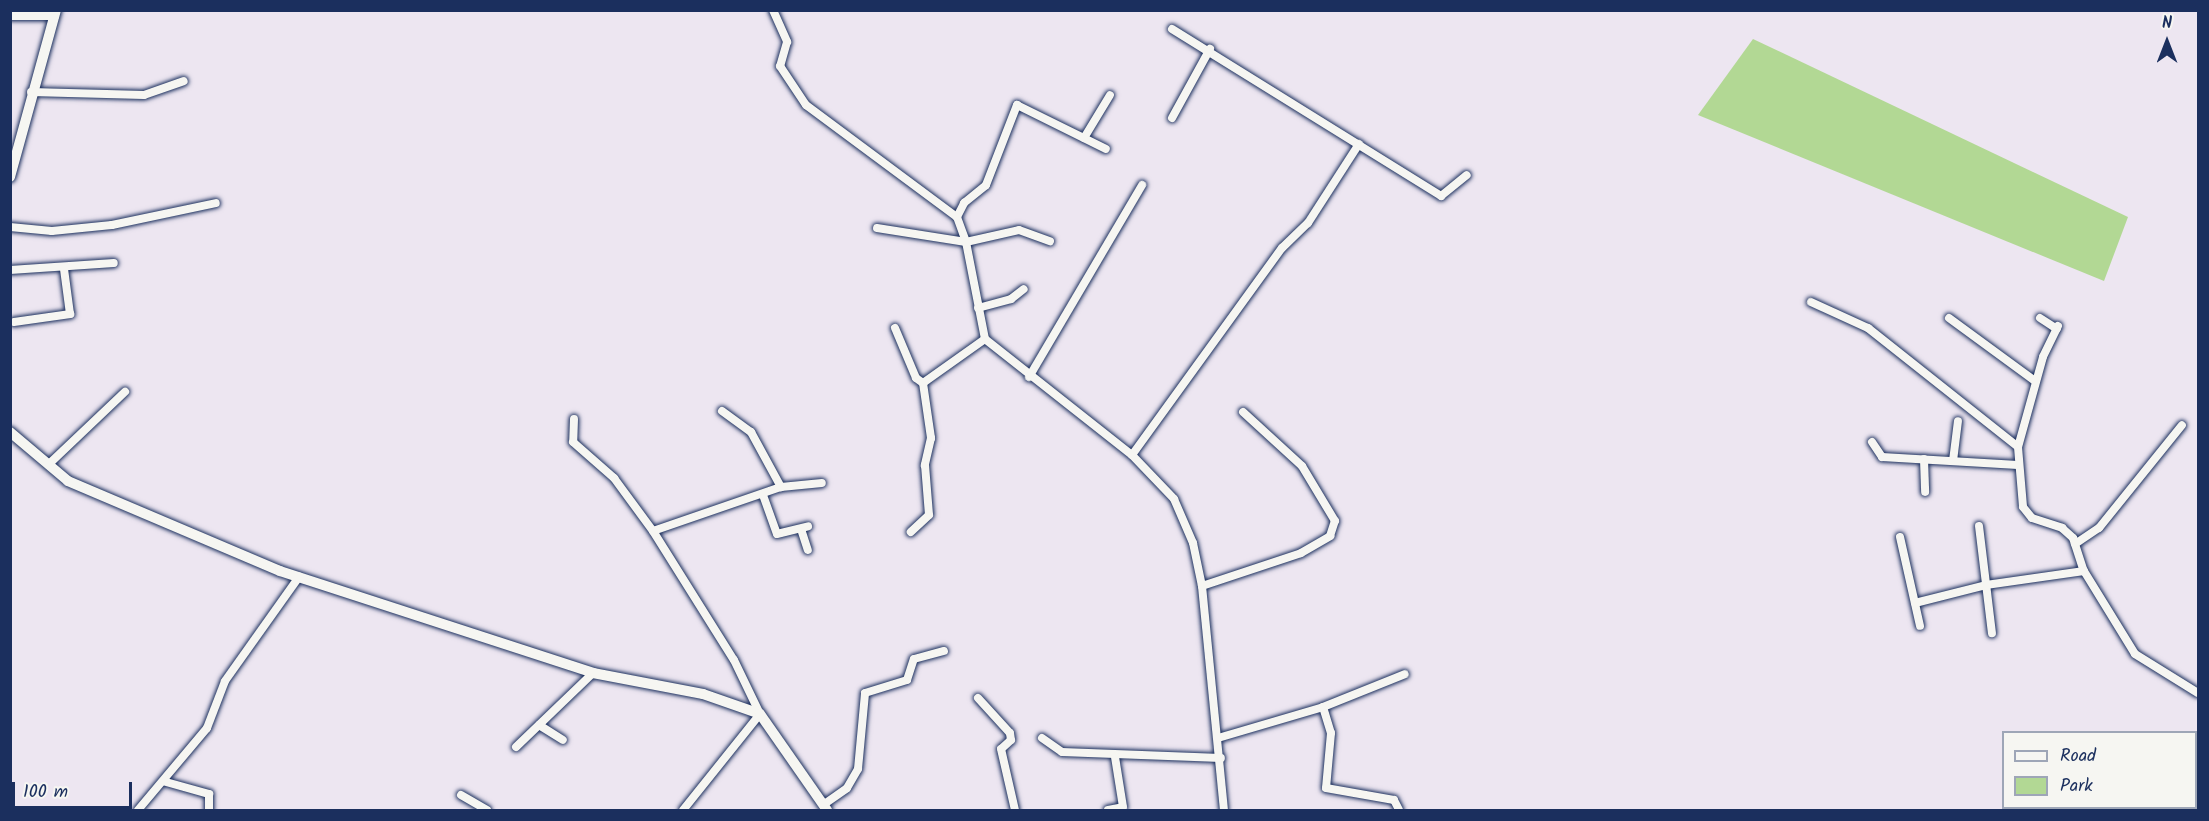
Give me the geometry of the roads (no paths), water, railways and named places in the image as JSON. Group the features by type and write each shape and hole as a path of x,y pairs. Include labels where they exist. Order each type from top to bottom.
{"street":[{"path":"773,10 787,42 780,66 806,105 957,218 966,242 985,339 1029,377 1132,455 1174,499 1193,543 1202,586 1221,758 1224,810"},
{"path":"10,16 56,13 31,92 11,176"},
{"path":"1172,28 1210,49 1441,196 1467,175"},
{"path":"1172,118 1210,49"},
{"path":"31,92 144,95 184,81"},
{"path":"1084,138 1110,95"},
{"path":"957,218 964,203 986,184 1017,105 1106,149"},
{"path":"1132,455 1282,248 1308,223 1359,144"},
{"path":"1029,377 1142,185"},
{"path":"10,227 52,231 112,225 216,202"},
{"path":"877,228 966,242 1008,229 1050,241"},
{"path":"10,270 114,263"},
{"path":"14,322 70,314 64,268"},
{"path":"978,308 1011,299 1024,289"},
{"path":"1811,302 1868,328 2018,447"},
{"path":"1948,318 2035,381"},
{"path":"2040,318 2057,327 2035,381 2018,447 2018,465 2027,513 2068,532 2075,544 2084,571 2135,654 2199,693"},
{"path":"895,328 916,378 924,383"},
{"path":"924,383 985,339"},
{"path":"911,532 929,515 925,465 931,438 924,383"},
{"path":"49,464 125,392"},
{"path":"722,411 751,432 781,487"},
{"path":"1202,586 1301,553 1330,536 1335,521 1302,466 1243,412"},
{"path":"574,419 573,442 614,478 653,531 734,660 760,714 825,808 847,788 858,769 865,693 907,680 914,658 944,651"},
{"path":"1953,461 1958,421"},
{"path":"2075,544 2099,528 2182,425"},
{"path":"11,436 68,481 299,577 593,673 703,694 760,714"},
{"path":"1872,442 1882,457 2018,465"},
{"path":"1924,459 1925,492"},
{"path":"653,531 781,487 822,483"},
{"path":"763,495 777,534 804,528 808,550"},
{"path":"1979,526 1992,633"},
{"path":"1900,537 1920,626"},
{"path":"1915,603 1986,585 2084,571"},
{"path":"138,810 166,782 207,728 225,681 299,577"},
{"path":"516,747 593,673"},
{"path":"1218,738 1323,707 1405,674"},
{"path":"978,698 1010,733 1011,740 1001,749 1015,810"},
{"path":"1323,707 1331,733 1326,788 1394,800 1399,810"},
{"path":"683,810 760,714"},
{"path":"540,725 563,740"},
{"path":"1042,738 1062,752 1115,757 1221,758"},
{"path":"1108,810 1123,807 1115,757"},
{"path":"166,782 209,794 209,810"},
{"path":"461,795 487,810"}]}
